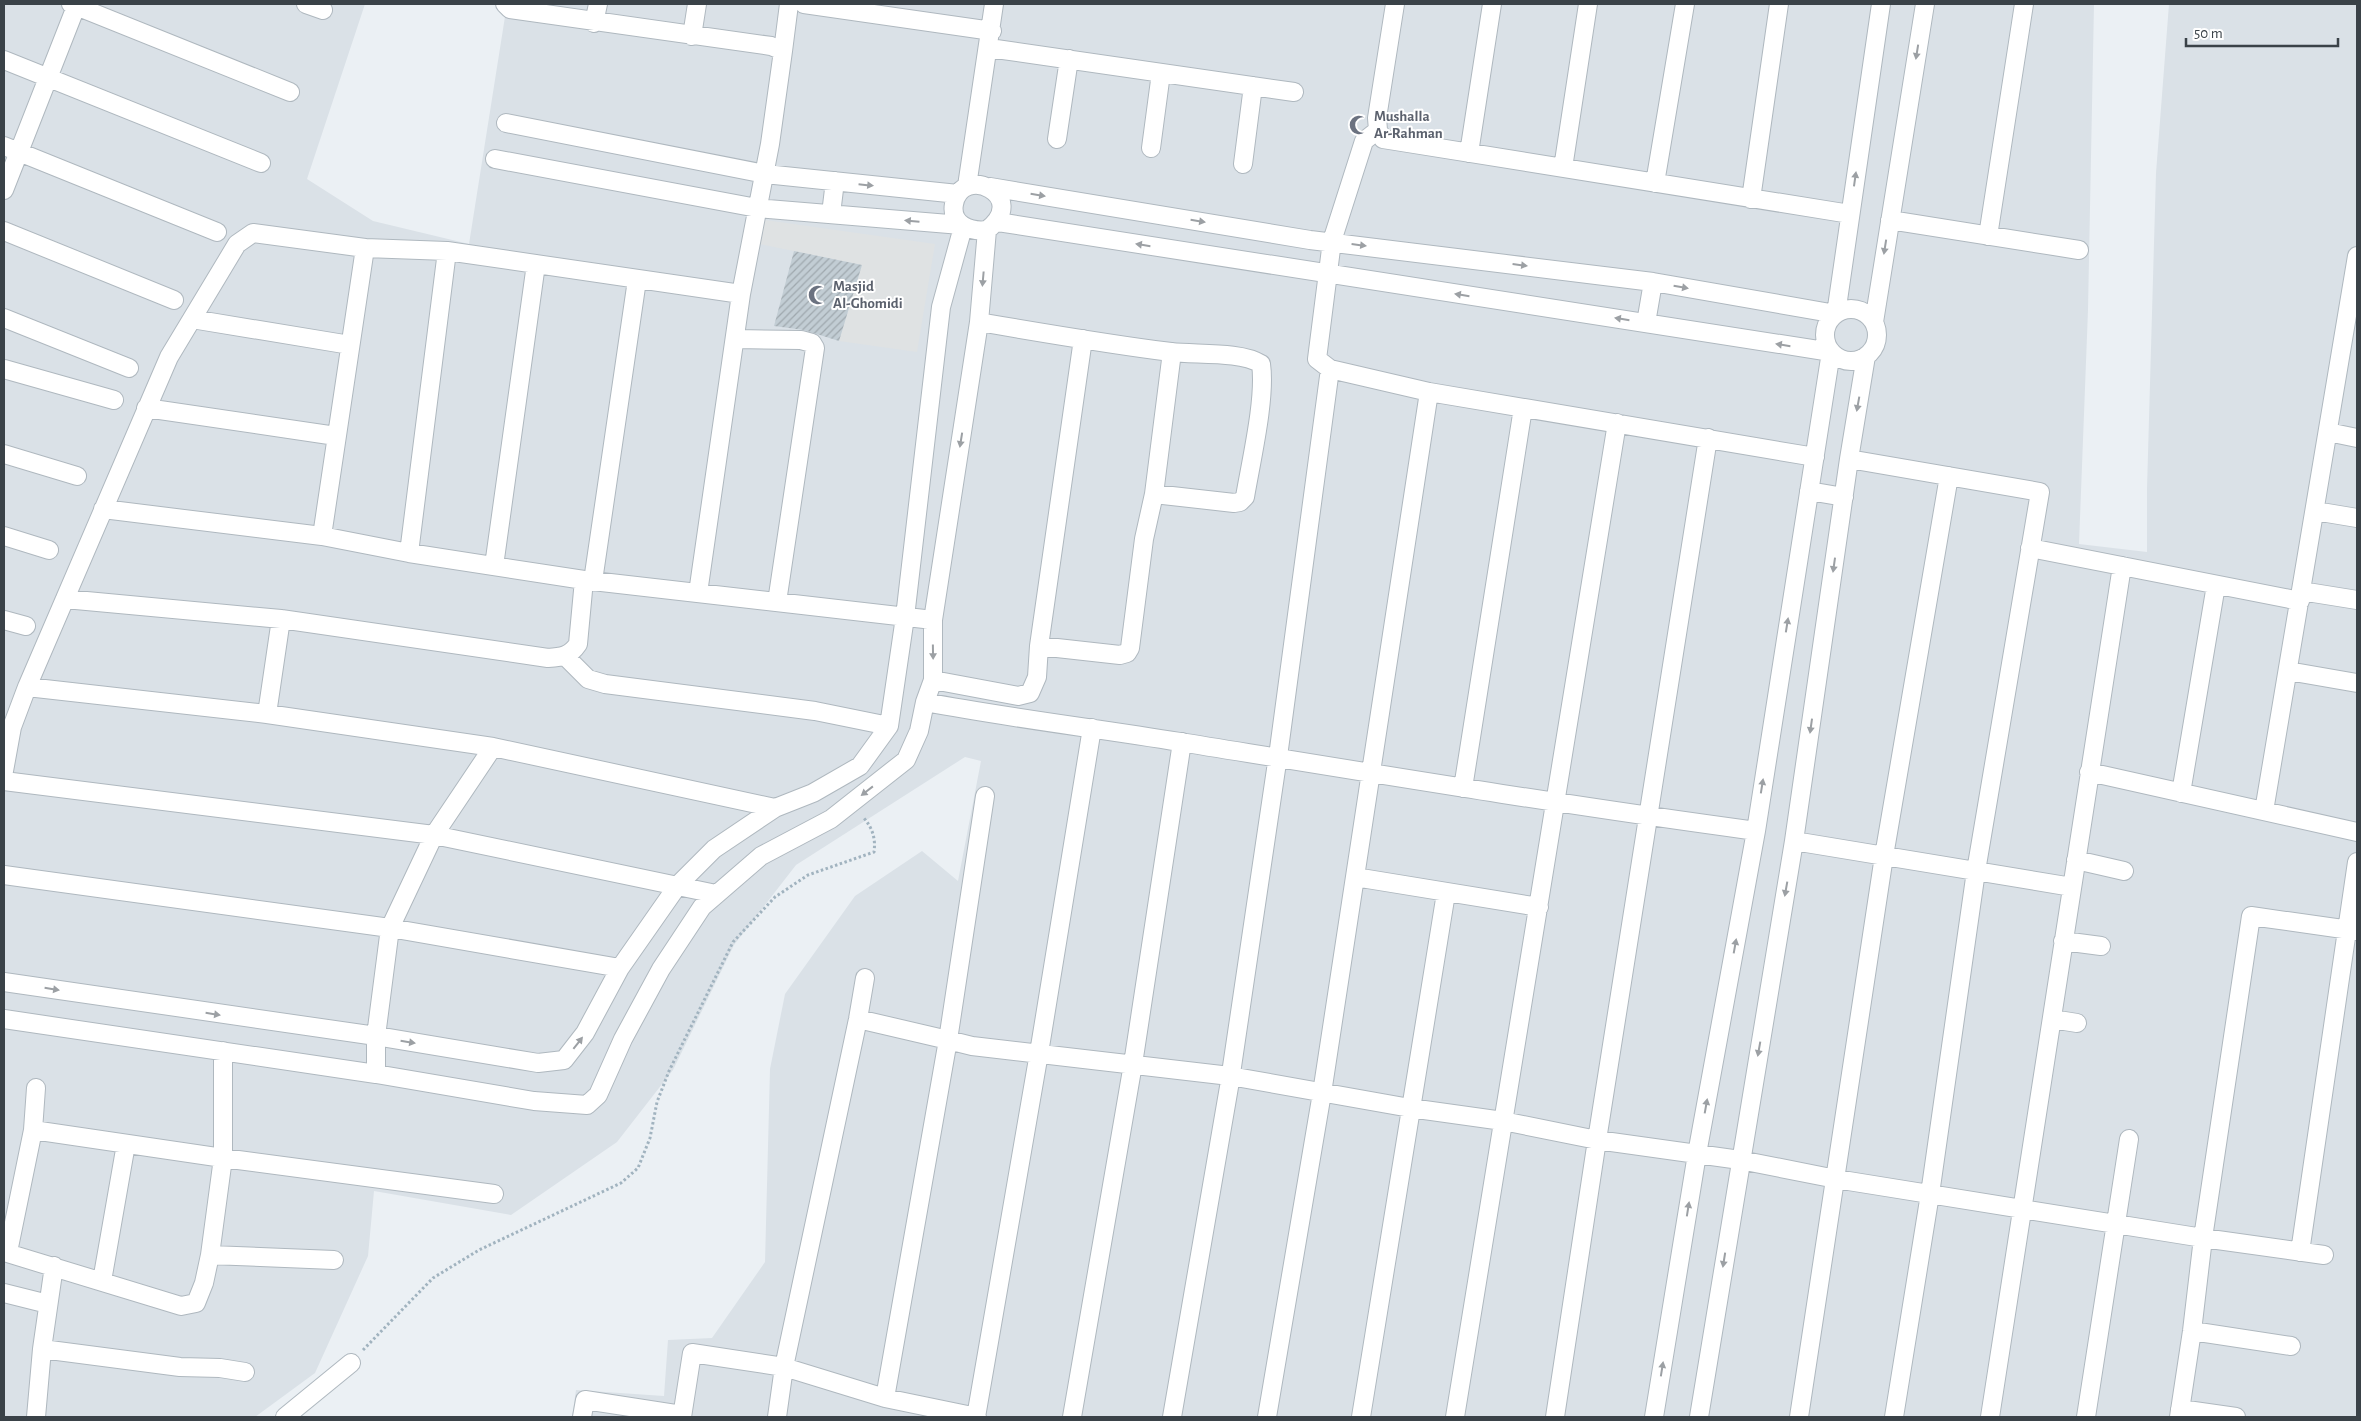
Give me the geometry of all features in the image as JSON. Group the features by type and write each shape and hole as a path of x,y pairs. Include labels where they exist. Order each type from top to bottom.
{"street":[{"path":"4,190 11,149 48,78 75,4 290,92"},
{"path":"306,4 323,10"},
{"path":"505,4 510,10 771,46 783,51"},
{"path":"594,23 598,4"},
{"path":"692,36 698,4"},
{"path":"698,593 736,340 741,294 765,174 789,4"},
{"path":"804,4 877,10 1069,59 1294,92"},
{"path":"4,982 376,1036 538,1063 564,1060 585,1033 620,968 678,885 714,849 775,808 813,793 860,766 889,726 905,617 941,307 962,226 955,216 954,204 963,190 990,39 994,4"},
{"path":"1395,4 1376,118 1382,139 1850,214"},
{"path":"1469,153 1492,4"},
{"path":"1563,168 1588,4"},
{"path":"1654,183 1685,4"},
{"path":"1751,198 1779,4"},
{"path":"1880,4 1836,314 1827,325 1825,334 1826,344 1831,352 1839,358 1848,361 1866,356 1873,349 1877,340 1874,322 1925,4"},
{"path":"1988,236 2024,4"},
{"path":"1057,138 1069,59"},
{"path":"4,60 261,163"},
{"path":"1151,148 1161,73"},
{"path":"1243,164 1253,86"},
{"path":"506,123 765,174 963,190 978,184 1310,240 1332,241 1653,282 1836,314 1850,309 1859,310 1874,322"},
{"path":"1378,130 1364,141 1332,241 1317,359 1330,369 1429,392 1815,456"},
{"path":"11,149 217,232"},
{"path":"495,159 757,208 962,226 974,232 992,226 1328,274 1831,352"},
{"path":"831,214 834,181"},
{"path":"4,1019 376,1074 534,1101 587,1105 598,1095 624,1039 661,969 702,907 761,856 830,819 906,760 918,731 933,680 932,620 979,322 992,226 1002,210 999,197 990,187"},
{"path":"1890,220 2079,250"},
{"path":"4,231 174,300"},
{"path":"4,771 12,727 27,687 169,357 237,244 253,233 365,248 447,251 741,294"},
{"path":"322,536 365,248"},
{"path":"409,553 447,251"},
{"path":"2264,811 2328,432 2349,353 2357,256"},
{"path":"494,566 536,264"},
{"path":"65,599 281,619 548,658 565,656 572,653 578,644 637,280"},
{"path":"1646,323 1653,282"},
{"path":"4,318 129,368"},
{"path":"192,319 350,345"},
{"path":"979,322 1172,352 1255,360 1261,364 1262,382 1258,420 1245,497 1240,502 1154,494"},
{"path":"933,680 1024,696 1030,693 1037,677 1039,646 1083,339"},
{"path":"736,340 801,340 809,342 814,348 777,602"},
{"path":"1039,646 1120,655 1127,654 1130,648 1144,539 1154,494 1172,352"},
{"path":"1654,1417 1697,1154 1756,831 1831,352"},
{"path":"1699,1417 1794,841 1849,459 1866,356"},
{"path":"4,368 114,400"},
{"path":"1172,1417 1230,1076 1278,759 1330,369"},
{"path":"1267,1417 1322,1093 1429,392"},
{"path":"146,408 336,436"},
{"path":"1463,788 1522,408"},
{"path":"1455,1417 1617,423"},
{"path":"2328,432 2357,438"},
{"path":"1555,1417 1708,438"},
{"path":"4,454 77,476"},
{"path":"1849,459 2040,492 1976,871 1930,1194 1894,1417"},
{"path":"1799,1417 1884,856 1949,476"},
{"path":"1809,491 1844,497"},
{"path":"102,509 322,536 409,553 589,580 932,620"},
{"path":"2315,511 2357,518"},
{"path":"4,536 49,550"},
{"path":"2030,548 2216,585 2300,596 2357,600"},
{"path":"1990,1417 2122,566"},
{"path":"2181,793 2216,585"},
{"path":"267,714 281,619"},
{"path":"4,620 26,626"},
{"path":"565,656 588,679 605,684 815,711 889,726"},
{"path":"2288,672 2357,683"},
{"path":"27,687 267,714 493,747 775,808"},
{"path":"925,702 980,713 1182,742 1556,803 1756,831"},
{"path":"582,1417 585,1400 682,1416 692,1353 784,1367 885,1398 977,1417 1092,728"},
{"path":"1072,1417 1133,1064 1182,742"},
{"path":"376,1074 376,1036 390,928 434,835 493,747"},
{"path":"2089,772 2357,832"},
{"path":"4,781 434,835 716,894"},
{"path":"885,1398 948,1040 985,796"},
{"path":"1794,841 2072,887"},
{"path":"2076,860 2124,871"},
{"path":"2300,1252 2352,930 2357,862"},
{"path":"4,875 390,928 620,968"},
{"path":"1355,877 1539,907"},
{"path":"1361,1417 1446,893"},
{"path":"2236,1417 2180,1413 2203,1238 2252,916 2352,930"},
{"path":"2064,941 2101,946"},
{"path":"777,1417 784,1367 858,1019 865,978"},
{"path":"858,1019 972,1046 1230,1076 1410,1108 1503,1121 1597,1140 1740,1160 1836,1179 2203,1238 2324,1255"},
{"path":"2052,1019 2077,1023"},
{"path":"36,1088 33,1130 6,1252 181,1306 191,1305 196,1303 202,1290 210,1255 223,1158 223,1051"},
{"path":"33,1130 223,1158 494,1194"},
{"path":"2086,1417 2129,1139"},
{"path":"102,1281 126,1144"},
{"path":"210,1255 334,1260"},
{"path":"36,1417 42,1349 54,1266"},
{"path":"4,1293 48,1304"},
{"path":"2192,1331 2291,1346"},
{"path":"42,1349 180,1367 220,1368 245,1372"},
{"path":"285,1417 351,1363"}],"path":[{"path":"351,1363 433,1278 479,1250 621,1183 638,1168 650,1138 656,1102 669,1071 734,942 775,897 808,875 874,852 875,842 870,825 850,804"}],"shaded area":[{"path":"4,4 365,4 307,179 373,221 469,244 507,4 2094,4 2088,310 2079,544 2147,552 2156,173 2169,4 2357,4 2357,1417 572,1417 576,1390 664,1396 668,1340 712,1338 765,1262 770,1069 785,994 855,896 922,851 958,881 981,761 965,757 796,865 734,945 673,1070 617,1142 511,1215 374,1191 368,1256 315,1373 255,1417 4,1417"},
{"path":"765,220 935,244 917,352 839,341 862,265 759,244"}],"building":[{"name":"Masjid Al-Ghomidi","path":"794,251 862,265 839,341 804,330 774,326"}],"place":[{"name":"Mushalla Ar-Rahman","path":"1359,125"},
{"name":"Masjid Al-Ghomidi","path":"818,295"}]}
